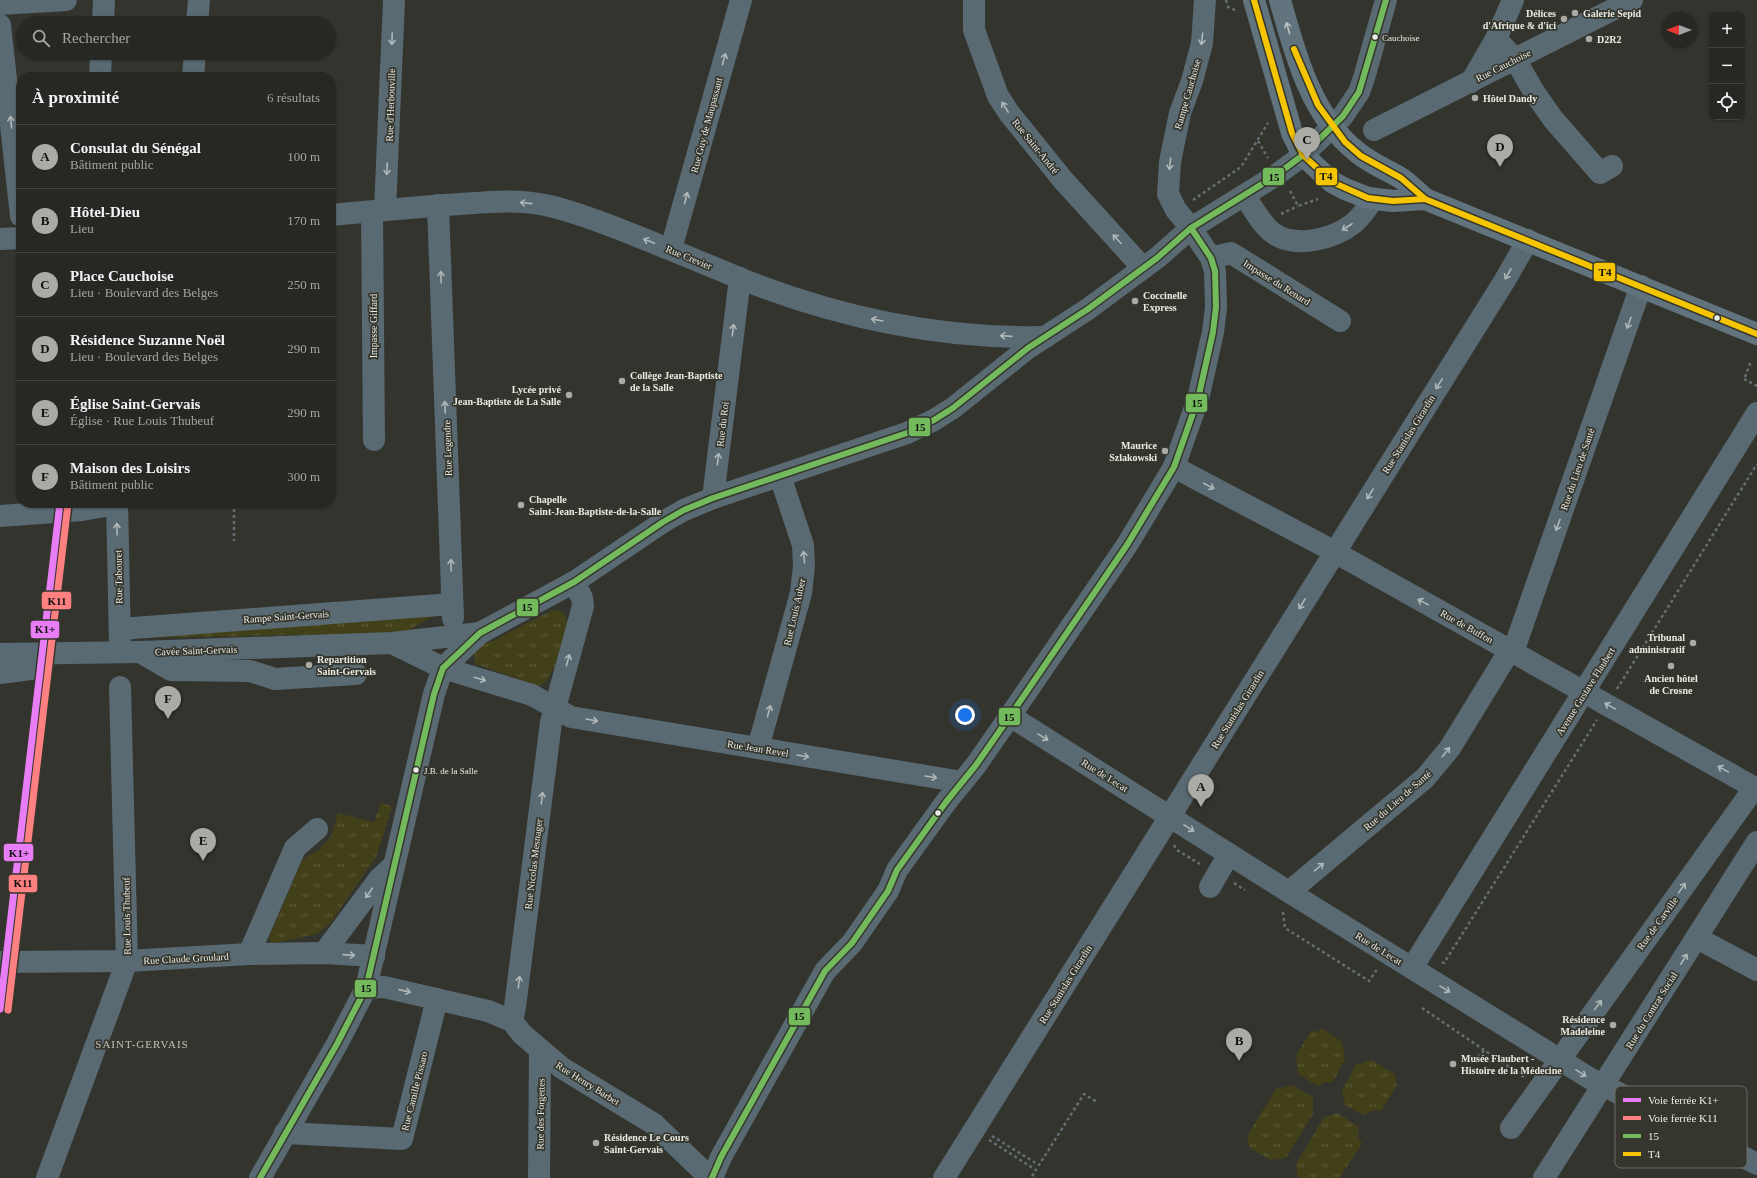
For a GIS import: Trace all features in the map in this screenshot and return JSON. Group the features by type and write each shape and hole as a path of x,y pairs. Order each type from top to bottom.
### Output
{"main road":[{"path":"1280,0 1303,75 1333,126 1356,152 1400,178 1425,199 1757,334"},
{"path":"1246,6 1292,133 1310,148 1332,182 1345,189 1373,199 1393,201 1425,199"}],"street":[{"path":"0,4 66,0"},
{"path":"103,16 104,0"},
{"path":"198,16 199,0"},
{"name":"Rue d'Herbouville","path":"379,211 394,0"},
{"name":"Rue Guy de Maupassant","path":"671,249 741,0"},
{"name":"Rue Saint-André","path":"974,0 974,30 998,96 1009,113 1064,180 1143,268"},
{"name":"Rampe Cauchoise","path":"1205,0 1202,43 1192,81 1180,113 1170,162 1168,194 1176,210 1191,228 1211,258"},
{"path":"260,1178 366,988 434,694 443,668 480,633 574,582 684,510 713,498 907,433 934,420 1028,348 1088,309 1143,268 1191,228 1276,176 1310,148 1343,116 1359,92 1386,0"},
{"path":"1470,82 1496,39 1513,0"},
{"name":"Rue Cauchoise","path":"1374,130 1632,0"},
{"path":"0,24 16,170"},
{"path":"1496,39 1515,59 1534,92 1553,118 1600,173 1612,166"},
{"path":"100,72 101,60"},
{"path":"193,72 194,60"},
{"path":"1245,196 1272,232 1281,237 1300,241 1332,236 1354,223 1373,199"},
{"name":"Rue Crevier","path":"336,215 438,205 508,202 544,205 574,213 671,249 740,278 816,306 853,316 942,332 1016,337 1045,337"},
{"name":"Rue Legendre","path":"438,205 452,611"},
{"name":"Impasse Giffard","path":"374,440 379,211"},
{"path":"0,239 16,238"},
{"name":"Rue Stanislas Girardin","path":"944,1178 1505,280 1528,240"},
{"name":"Impasse du Renard","path":"1211,258 1231,254 1340,321"},
{"path":"712,1178 721,1157 825,971 852,943 888,891 897,870 1010,716 1127,544 1174,467 1198,399 1213,332 1216,288 1215,271 1211,258"},
{"name":"Rue du Roi","path":"713,498 740,278"},
{"name":"Rue du Lieu de Santé","path":"1286,901 1425,778 1450,748 1505,658 1511,651 1641,286"},
{"name":"Avenue Gustave Flaubert","path":"1417,960 1757,413"},
{"name":"Rue de Buffon","path":"1174,467 1334,552 1756,788"},
{"name":"Rue Louis Auber","path":"758,748 801,593 804,566 803,545 780,476"},
{"path":"0,516 94,508"},
{"name":"Rue Tabouret","path":"117,508 120,629 130,652"},
{"name":"Rue Nicolas Mesnager","path":"512,1021 516,1007 551,722 583,606 582,598 574,582"},
{"path":"401,642 452,611"},
{"name":"Rampe Saint-Gervais","path":"120,629 452,611"},
{"name":"Cavée Saint-Gervais","path":"0,654 130,652 401,642 480,633"},
{"name":"Cavée Saint-Gervais","path":"401,642 443,668"},
{"path":"130,652 171,670 250,672 275,679 356,674"},
{"path":"0,673 31,669 44,654"},
{"name":"Rue Jean Revel","path":"443,668 532,695 571,717 962,782"},
{"name":"Rue Louis Thubeuf","path":"47,1178 127,961 120,687"},
{"name":"Rue de Lecat","path":"1010,716 1229,854 1286,901 1388,954 1417,960 1559,1059 1615,1092"},
{"name":"Rue de Carville","path":"1511,1128 1559,1059 1756,788"},
{"path":"249,954 296,848 317,829"},
{"name":"Rue du Contrat Social","path":"1544,1178 1757,842"},
{"path":"1210,886 1229,854"},
{"path":"324,953 379,879 394,864"},
{"path":"1697,938 1757,970"},
{"name":"Rue Claude Groulard","path":"0,962 127,961 249,954 324,953 374,956"},
{"name":"Rue Henry Barbet","path":"366,988 384,987 488,1011 512,1021 522,1034 562,1068 654,1124 705,1173 706,1178"},
{"name":"Rue Camille Pissaro","path":"285,1133 402,1140 437,999"},
{"name":"Rue des Forgettes","path":"539,1178 540,1050"},
{"name":"Rue de Lecat","path":"1747,1159 1757,1164"}],"path":[{"path":"1226,0 1228,7 1246,6"},
{"path":"1176,210 1191,202 1241,167 1269,124"},
{"path":"1258,142 1272,164"},
{"path":"1290,191 1298,206 1318,198"},
{"path":"1751,361 1744,378 1757,386"},
{"path":"1417,960 1444,963 1757,464"},
{"path":"234,508 234,541"},
{"path":"1286,901 1285,928 1369,981 1388,954"},
{"path":"1422,1008 1539,1087"},
{"path":"1472,1058 1481,1055 1484,1050"},
{"path":"975,1128 1039,1165 1084,1094 1097,1102"},
{"path":"975,1128 1036,1170 1031,1178"}],"green space":[{"path":"552,610 564,613 567,625 554,668 545,683 539,686 475,664 474,654 479,642 491,642"},
{"path":"437,614 403,633 140,637"},
{"path":"381,802 392,807 377,855 330,924 316,934 272,944 269,937 303,859 317,851 331,837 338,813 374,822"},
{"path":"1322,1028 1342,1042 1345,1059 1333,1082 1325,1082 1318,1086 1298,1074 1296,1056 1311,1031 1317,1032"},
{"path":"1371,1060 1395,1074 1397,1085 1381,1111 1374,1110 1364,1115 1345,1105 1342,1090 1356,1065"},
{"path":"1292,1085 1313,1097 1313,1114 1286,1158 1270,1160 1249,1147 1247,1136 1276,1089"},
{"path":"1337,1113 1359,1127 1358,1137 1362,1144 1339,1178 1298,1178 1296,1164 1324,1117"}],"rail line":[{"name":"K1+","path":"0,1009 59,508"},
{"name":"K11","path":"8,1010 68,508"}],"transit line":[{"name":"T4","path":"1254,0 1292,133 1303,155 1332,182 1368,198 1393,201 1425,199 1757,334"},
{"name":"15","path":"260,1178 337,1044 366,988 434,694 443,668 480,633 574,582 663,522 684,510 713,498 907,433 934,420 953,408 1028,348 1088,309 1157,258 1191,228 1275,176 1303,155 1343,116 1359,92 1386,0"},
{"name":"T4","path":"1294,49 1318,105 1345,142 1361,156 1401,178 1424,198"},
{"name":"15","path":"712,1178 721,1157 825,971 852,943 888,891 897,870 946,802 976,765 1010,716 1127,545 1174,467 1198,399 1213,332 1216,307 1215,271 1211,258 1191,228"}],"place":[{"name":"Galerie Sepid","path":"1575,13"},
{"name":"Délices d'Afrique & d'ici","path":"1564,19"},
{"name":"Cauchoise","path":"1375,37"},
{"name":"D2R2","path":"1589,39"},
{"name":"Hôtel Dandy","path":"1475,98"},
{"name":"Place Cauchoise","path":"1307,160"},
{"name":"Résidence Suzanne Noël","path":"1500,167"},
{"name":"Coccinelle Express","path":"1135,301"},
{"name":"Collège Jean-Baptiste de la Salle","path":"622,381"},
{"name":"Lycée privé Jean-Baptiste de La Salle","path":"569,395"},
{"name":"Maurice Szlakowski","path":"1165,451"},
{"name":"Chapelle Saint-Jean-Baptiste-de-la-Salle","path":"521,505"},
{"name":"Tribunal administratif","path":"1693,643"},
{"name":"Repartition Saint-Gervais","path":"309,665"},
{"name":"Ancien hôtel de Crosne","path":"1671,666"},
{"name":"Maison des Loisirs","path":"168,719"},
{"name":"J.B. de la Salle","path":"416,770"},
{"name":"Consulat du Sénégal","path":"1201,807"},
{"name":"Église Saint-Gervais","path":"203,861"},
{"name":"Résidence Madeleine","path":"1613,1025"},
{"name":"Hôtel-Dieu","path":"1239,1061"},
{"name":"Musée Flaubert - Histoire de la Médecine","path":"1453,1064"},
{"name":"Résidence Le Cours Saint-Gervais","path":"596,1143"}],"district":[{"name":"SAINT-GERVAIS","path":"142,1044"}]}
